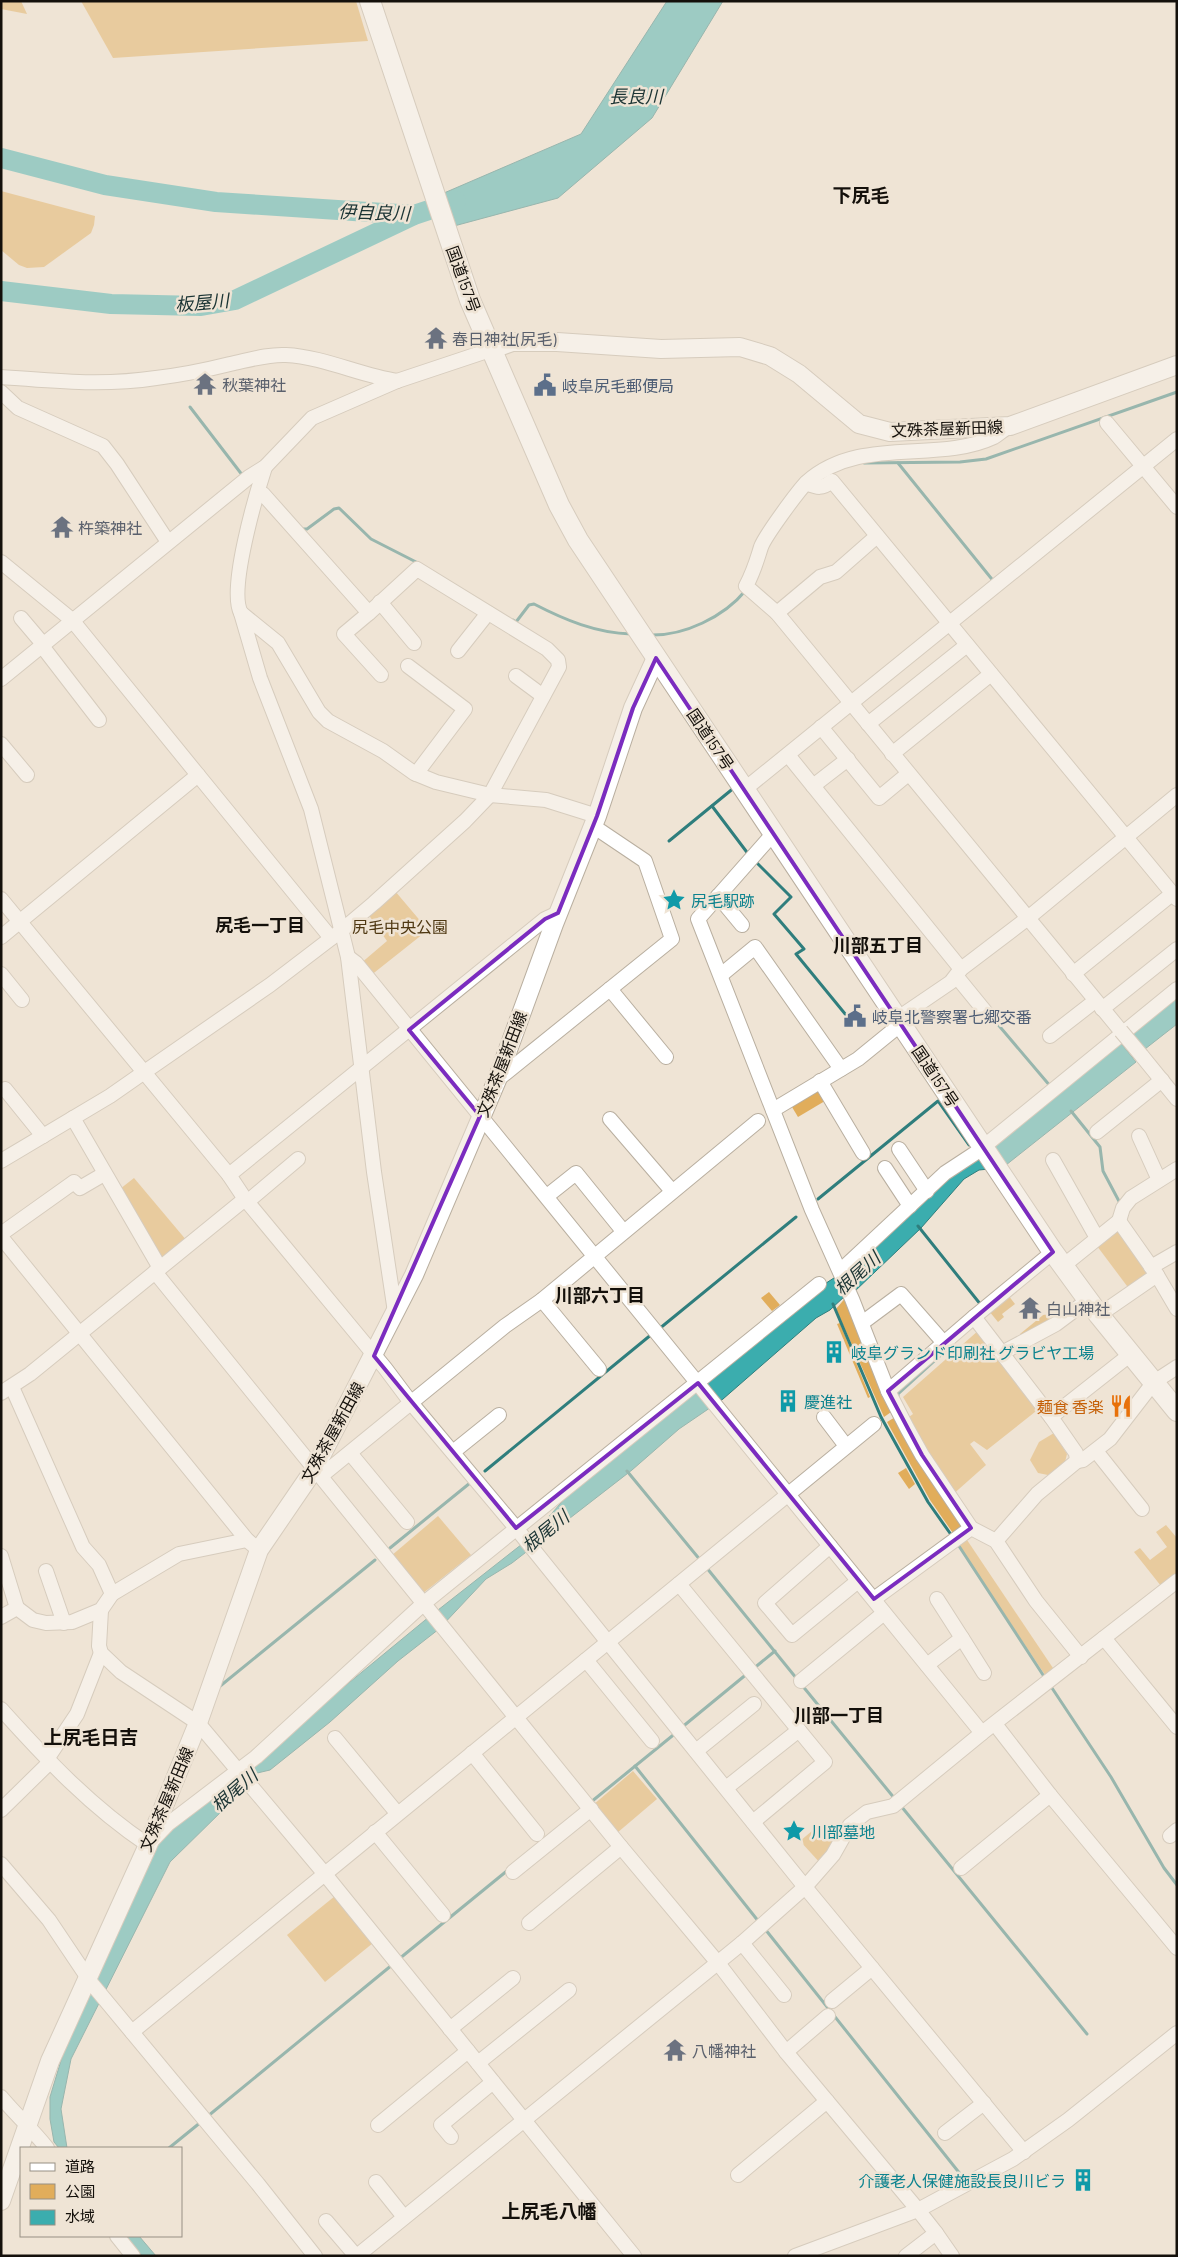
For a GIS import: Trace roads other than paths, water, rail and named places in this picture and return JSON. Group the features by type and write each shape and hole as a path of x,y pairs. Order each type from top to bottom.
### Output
{"highway":[{"name":"国道157号","path":"370,1 470,300 491,344 559,505 578,540 1058,1259 1093,1307 1177,1411"}],"main road":[{"name":"文殊茶屋新田線","path":"491,344 548,342 661,349 740,347 770,356 799,374 859,424 878,430 923,431 1010,426 1177,365"},
{"name":"文殊茶屋新田線","path":"1,2201 7,2177 29,2125 50,2061 89,1981 198,1723 253,1545 318,1472 414,1275 480,1116 497,1080 558,913 595,821 633,708 656,658"}],"street":[{"path":"1,679 250,476 265,467 312,418 397,381 491,344"},
{"path":"1,377 66,383 136,381 198,372 266,356 284,355 324,361 373,377 397,381"},
{"path":"1,392 18,408 103,446 117,464 168,542"},
{"path":"1107,423 1177,507"},
{"path":"1010,426 993,437 959,447 884,452 845,461 830,467 806,483 771,529 761,546 756,568 746,586 777,613 1177,1099"},
{"path":"743,786 788,755 1177,439"},
{"path":"265,467 242,555 236,605 241,613 260,678 311,809 337,934 348,957 374,1172 396,1312"},
{"path":"806,483 818,488 825,487 832,481 1175,897 1073,974"},
{"path":"258,492 263,494 369,613"},
{"path":"777,613 820,577 836,572 877,536"},
{"path":"1,562 72,620 198,775 337,934"},
{"path":"1,1161 143,1073 270,984 337,934 466,820 490,795 559,667 558,660 547,648 417,569 344,634 381,675"},
{"path":"380,602 414,643"},
{"path":"458,651 488,612"},
{"path":"241,613 278,643 319,712 328,721 383,751 416,774 436,782 490,795 546,800 595,821 645,861 672,939 497,1080"},
{"path":"21,618 99,720"},
{"path":"868,724 967,645"},
{"path":"408,666 465,709 416,774"},
{"path":"892,754 991,674"},
{"path":"516,676 544,696"},
{"path":"821,727 879,798 908,774"},
{"path":"1,744 27,775"},
{"path":"788,755 959,973 988,1015"},
{"path":"813,786 848,759"},
{"path":"1,937 198,775"},
{"path":"773,1110 858,1059 899,1021 1177,795"},
{"path":"773,834 698,919 812,1210 862,1323 888,1391 922,1455 971,1528 996,1541 1036,1601 1080,1657"},
{"path":"718,896 742,925"},
{"path":"1,899 229,1175 246,1201 520,1533 805,1887 1024,2152"},
{"path":"229,1175 545,919 558,913"},
{"path":"721,975 755,947 841,1069"},
{"path":"1050,1036 1099,1005 1177,949"},
{"path":"348,957 356,963 547,1196 982,1733"},
{"path":"1,974 22,1000"},
{"path":"610,989 666,1057"},
{"path":"840,1271 954,1165 988,1155 1053,1090 1177,989"},
{"path":"1097,1132 1162,1080"},
{"path":"820,1081 864,1153"},
{"path":"5,1089 43,1136"},
{"path":"73,1118 158,1270 427,1608 718,1964 786,2052 918,2210 952,2256"},
{"path":"610,1119 672,1191"},
{"path":"318,1472 350,1453 412,1404 506,1326 542,1300 758,1121"},
{"path":"1139,1136 1159,1180"},
{"path":"899,1149 927,1190"},
{"path":"112,1594 99,1565 83,1547 6,1390 298,1159"},
{"path":"1053,1160 1097,1238"},
{"path":"885,1168 910,1206"},
{"path":"888,1391 974,1317 1058,1259 1097,1238 1119,1221 1123,1208 1131,1198 1177,1169"},
{"path":"547,1196 576,1173 623,1231"},
{"path":"104,1174 80,1188 74,1182 1,1236 253,1545"},
{"path":"1119,1221 1154,1271 1177,1309"},
{"path":"1002,1353 1056,1324 1093,1307 1154,1271 1177,1252"},
{"path":"1,1709 88,1799 148,1844 168,1824 238,1772 427,1608 819,1284"},
{"path":"862,1323 901,1294 944,1344"},
{"path":"542,1300 599,1369"},
{"path":"974,1317 1051,1417 1076,1453 1077,1461"},
{"path":"1051,1417 1131,1354"},
{"path":"996,1541 1037,1494 1077,1461 1096,1451 1120,1428 1154,1382 1177,1367"},
{"path":"453,1452 499,1415"},
{"path":"824,1417 846,1446"},
{"path":"132,2032 874,1424"},
{"path":"1096,1451 1142,1509"},
{"path":"350,1453 407,1522"},
{"path":"874,1600 971,1528"},
{"path":"1,1556 16,1608 34,1620 46,1623 86,1618 101,1610 112,1594 179,1554 253,1545"},
{"path":"830,1546 765,1603 792,1635 858,1581"},
{"path":"46,1571 64,1622"},
{"path":"326,2221 357,2256 718,1964 805,1887 833,1855 850,1825 867,1812 892,1806 982,1733 1177,1581"},
{"path":"679,1584 825,1762 753,1822"},
{"path":"937,1599 984,1673"},
{"path":"1,1617 16,1608"},
{"path":"101,1610 99,1646 101,1653 121,1672 198,1723 248,1785 324,1873 634,2256"},
{"path":"801,1681 884,1613"},
{"path":"927,1665 962,1638"},
{"path":"1104,1638 1177,1727"},
{"path":"1,1810 49,1760 77,1714 101,1653"},
{"path":"586,1660 652,1741"},
{"path":"696,1751 754,1704"},
{"path":"994,1724 1050,1795 1177,1948"},
{"path":"726,1788 799,1730"},
{"path":"335,1738 397,1813"},
{"path":"472,1753 537,1834"},
{"path":"962,1868 1050,1795"},
{"path":"514,1872 591,1809"},
{"path":"374,1832 443,1915"},
{"path":"529,1923 621,1847"},
{"path":"1,1864 49,1920 89,1981 315,2256"},
{"path":"742,1943 784,1995"},
{"path":"832,2001 872,1968"},
{"path":"450,2029 513,1978"},
{"path":"478,2063 569,1990"},
{"path":"786,2052 828,2016"},
{"path":"795,2256 918,2210 1024,2152 1091,2102 1177,2033"},
{"path":"378,2125 468,2051"},
{"path":"451,2136 441,2125 493,2082"},
{"path":"1,2097 21,2120 29,2125 46,2147"},
{"path":"738,2175 827,2101"},
{"path":"945,2133 984,2103"},
{"path":"376,2182 404,2217"},
{"path":"906,2256 936,2233"},
{"path":"118,2237 133,2256"}],"water":[{"name":"長良川","path":"667,1 723,1 652,118 558,198 454,226 444,193 581,134"},
{"path":"1177,998 1177,1024 1145,1049 1133,1034"},
{"path":"1120,1042 1136,1062 1006,1165 990,1145"},
{"name":"根尾川","path":"978,1154 989,1169 979,1170 964,1179 921,1228 854,1292 844,1272 929,1193"},
{"name":"根尾川","path":"837,1276 846,1295 830,1310 816,1318 723,1399 679,1429 632,1470 512,1563 486,1579 439,1629 398,1661 330,1722 270,1770 253,1774 234,1792 226,1807 170,1862 71,2059 61,2109 67,2147 58,2147 54,2142 50,2119 50,2097 63,2054 156,1846 164,1835 424,1621 531,1537 574,1488 820,1287"},
{"path":"127,2237 140,2237 156,2256 142,2256"}],"waterway":[{"name":"伊自良川","path":"1,158 105,185 216,202 414,215 456,201"},
{"name":"板屋川","path":"1,291 111,304 201,306 235,300 412,216"},
{"path":"864,463 960,462 986,459 1177,392"},
{"path":"190,407 243,476"},
{"path":"898,463 995,583"},
{"path":"301,529 307,529 334,509 339,508 371,539 420,564"},
{"path":"650,635 676,632 703,623 726,609 746,590"},
{"path":"513,620 516,622 529,605 534,604 581,625 605,631 631,634"},
{"path":"669,841 735,787"},
{"path":"712,806 749,855"},
{"path":"755,861 791,897 774,914 804,949 796,954 846,1015"},
{"path":"995,1021 1051,1087"},
{"path":"818,1199 938,1101 969,1145"},
{"path":"1071,1111 1100,1147 1103,1171 1121,1205"},
{"path":"659,1329 796,1217"},
{"path":"918,1226 981,1305"},
{"path":"833,1304 881,1417 928,1502 952,1536"},
{"path":"485,1471 652,1334"},
{"path":"898,1398 898,1394 953,1344"},
{"path":"627,1471 701,1561"},
{"path":"390,1548 470,1483"},
{"path":"957,1543 1045,1678"},
{"path":"219,1687 375,1560"},
{"path":"706,1567 797,1679"},
{"path":"753,1669 775,1651"},
{"path":"681,1728 748,1673"},
{"path":"801,1684 895,1799"},
{"path":"1050,1685 1111,1777 1164,1868 1177,1885"},
{"path":"591,1802 677,1732"},
{"path":"635,1766 759,1922"},
{"path":"901,1806 1087,2034"},
{"path":"399,1959 508,1870"},
{"path":"765,1929 965,2180"},
{"path":"208,2116 392,1965"},
{"path":"170,2147 201,2122"}],"place":[{"name":"春日神社(尻毛)","path":"436,338"},
{"name":"秋葉神社","path":"205,384"},
{"name":"岐阜尻毛郵便局","path":"545,385"},
{"name":"杵築神社","path":"62,527"},
{"name":"尻毛駅跡","path":"674,900"},
{"name":"岐阜北警察署七郷交番","path":"855,1016"},
{"name":"白山神社","path":"1030,1308"},
{"name":"岐阜グランド印刷社 グラビヤ工場","path":"834,1352"},
{"name":"慶進社","path":"788,1401"},
{"name":"麺食 香楽","path":"1121,1406"},
{"name":"川部墓地","path":"794,1831"},
{"name":"八幡神社","path":"675,2050"},
{"name":"介護老人保健施設長良川ビラ","path":"1083,2180"}],"district":[{"name":"下尻毛","path":"861,194"},
{"name":"尻毛一丁目","path":"260,925"},
{"name":"川部五丁目","path":"878,945"},
{"name":"川部六丁目","path":"600,1295"},
{"name":"川部一丁目","path":"839,1715"},
{"name":"上尻毛日吉","path":"91,1736"},
{"name":"上尻毛八幡","path":"549,2210"}],"park label":[{"name":"尻毛中央公園","path":"400,926"}]}
